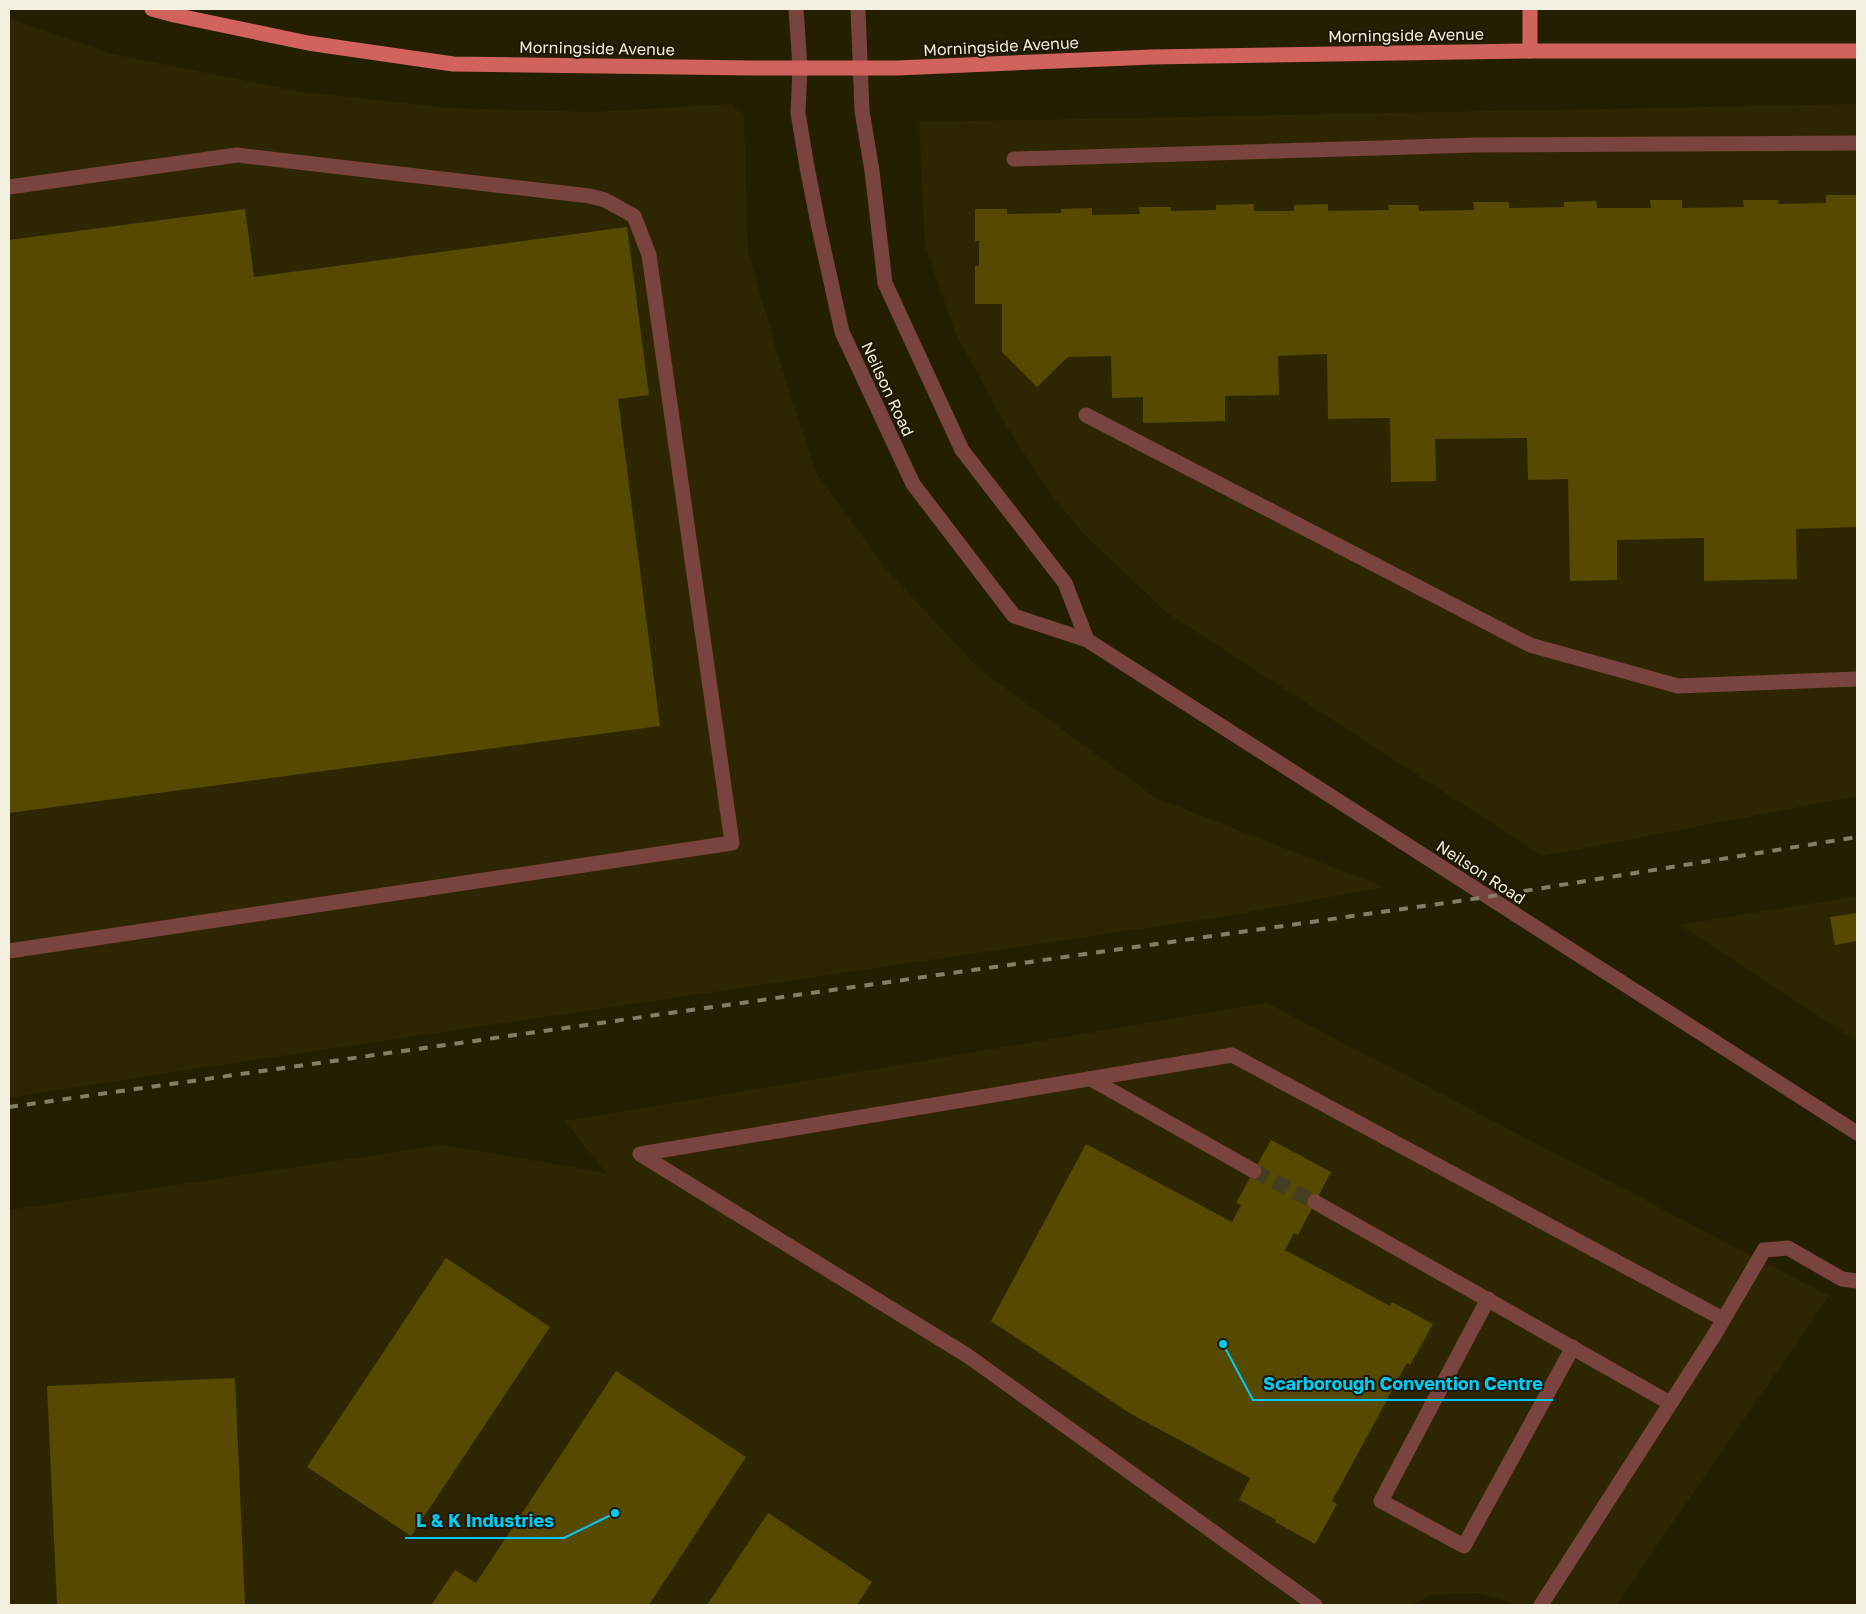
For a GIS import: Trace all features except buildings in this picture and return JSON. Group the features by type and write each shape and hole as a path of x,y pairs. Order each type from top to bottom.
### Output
{"main road":[{"name":"Morningside Avenue","path":"152,9 308,43 453,64 897,68 1151,56 1530,51 1857,51"},
{"path":"1530,9 1530,51"}],"street":[{"name":"Neilson Road","path":"796,9 800,67 798,113 806,167 842,332 913,484 1014,616 1087,640 1857,1133"},
{"path":"858,9 862,111 872,172 885,283 962,450 1065,583 1087,640"},
{"path":"1014,159 1475,145 1857,143"},
{"path":"9,187 237,155 590,196 604,200 634,216 649,255 732,843 9,950"},
{"path":"1086,416 1530,645 1678,686 1857,678"},
{"path":"1315,1605 968,1356 640,1154 1232,1055 1723,1319"},
{"path":"1091,1079 1254,1171"},
{"path":"1315,1202 1670,1402"},
{"path":"1540,1605 1723,1319 1764,1250 1788,1248 1842,1279 1857,1281"},
{"path":"1488,1299 1381,1501 1464,1546 1573,1347"}],"shaded area":[{"path":"9,19 112,54 302,92 449,108 592,112 731,104 744,117 748,252 779,359 816,473 887,570 978,668 1156,798 1384,887 1227,916 166,1073 9,1098"},
{"path":"1857,104 1857,796 1543,856 1167,613 1084,534 1050,493 1005,424 955,332 925,245 919,122"},
{"path":"1857,896 1857,1041 1680,925"},
{"path":"1267,1003 1829,1296 1616,1605 1518,1605 1478,1593 1432,1595 1410,1605 9,1605 9,1210 442,1145 606,1173 565,1121"}],"tunnel":[{"path":"1254,1171 1315,1202"}],"railway":[{"path":"9,1107 1487,897 1857,837"}],"place":[{"name":"Scarborough Convention Centre","path":"1223,1344"},
{"name":"L & K Industries","path":"615,1513"}]}
